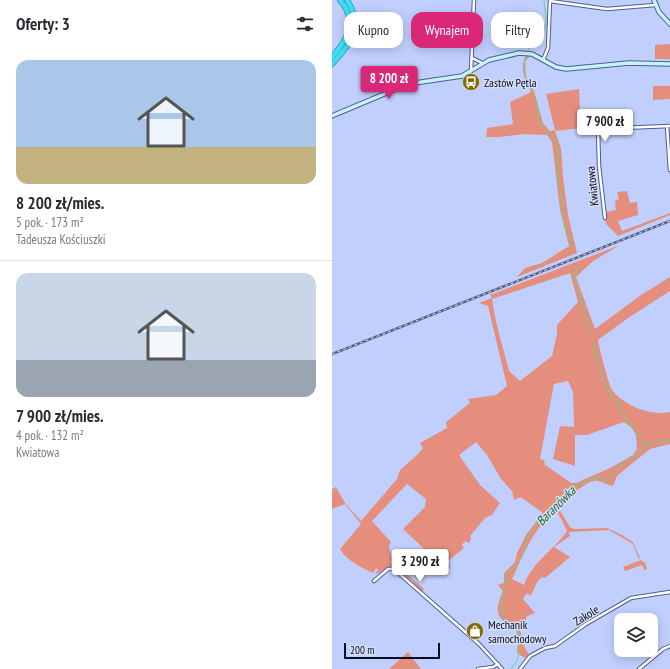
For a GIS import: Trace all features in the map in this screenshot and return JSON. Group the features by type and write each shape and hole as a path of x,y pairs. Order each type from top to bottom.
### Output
{"highway":[{"path":"332,57 346,40 350,25 346,10 340,0"},
{"path":"332,64 347,47 354,33 353,14 346,0"}],"street":[{"path":"470,72 472,58 474,0"},
{"path":"654,0 659,12 670,24"},
{"path":"543,60 548,48 550,1 607,9 655,5"},
{"path":"333,114 408,84 465,75 489,60 522,53 532,54 556,67 566,69 630,63 670,64"},
{"path":"472,58 482,63"},
{"path":"668,126 670,170"},
{"name":"Kwiatowa","path":"605,218 598,166 598,129 668,126"},
{"path":"374,581 388,569 394,569 464,630 502,669"},
{"name":"Zakole","path":"520,669 533,654 555,646 586,624 631,598 670,592"},
{"path":"639,669 663,649 670,646"},
{"path":"478,669 493,667 498,664"}],"shaded area":[{"path":"670,44 670,59 655,59 655,45"},
{"path":"526,55 530,56 525,61 526,76 534,91 543,123 550,131 555,130 546,94 579,89 581,128 555,131 561,148 568,215 577,253 517,277 525,268 542,263 569,246 560,210 552,142 547,135 525,134 486,137 487,128 513,124 510,102 531,92 523,69"},
{"path":"653,86 670,86 670,99 653,100"},
{"path":"627,191 630,203 637,202 638,215 618,221 622,231 670,213 670,215 618,236 606,224 604,218 607,218 606,212 616,210 615,201 619,199 617,192"},
{"path":"620,245 593,261 576,277 595,329 641,295 670,277 670,291 628,318 598,340 609,382 612,390 617,396 631,405 646,411 662,413 670,412 670,444 650,449 617,476 613,486 600,481 589,483 560,505 559,509 570,527 574,529 607,528 622,535 633,542 641,560 638,557 633,544 609,530 569,532 570,536 554,547 570,557 545,578 542,577 539,579 530,596 527,593 523,599 535,613 527,616 523,626 520,628 522,642 529,655 525,658 517,653 518,639 516,629 500,618 498,614 498,605 503,591 498,585 504,583 504,573 515,562 517,553 526,535 543,513 521,497 514,500 512,491 501,479 487,455 476,442 459,455 480,485 500,503 492,515 485,518 470,536 471,539 469,543 465,541 462,545 464,548 448,561 450,568 446,571 437,566 439,563 403,529 425,507 426,499 407,484 372,521 391,542 389,546 392,560 391,562 404,568 409,576 424,589 422,592 407,576 398,570 388,567 375,574 378,570 376,568 373,573 346,557 340,549 361,524 345,504 332,509 332,489 336,487 345,503 361,521 397,479 400,470 423,448 420,443 447,428 446,422 470,403 468,399 496,395 507,386 488,306 479,303 492,298 490,295","holes":["570,273 578,302 557,325 557,334 552,356 520,381 509,371 496,322 492,299","568,381 573,392 574,427 560,426 553,459 575,466 575,435 587,435 624,422 631,427 636,435 637,449 633,455 610,468 576,483 571,483 545,465 544,460 540,459 554,384","558,513 567,531 532,570 524,585 512,579 530,541 543,523"]},
{"path":"641,560 645,563 647,569 644,570 642,565 625,571 623,567"},
{"path":"408,652 421,669 389,669"}],"waterway":[{"path":"529,50 531,41 541,33 546,24 544,0"},
{"path":"528,56 524,67 526,79 537,103 540,122 556,143 558,180 561,192 563,218 571,243 569,250 571,252"},
{"path":"576,266 577,270 574,275 590,333"},
{"path":"592,341 602,379 612,396 611,397 614,400 618,400 620,403 619,411 624,412 626,422 633,425 639,436"},
{"path":"640,437 645,445"},
{"name":"Baranówka","path":"511,669 519,654 520,644 517,627 502,617 502,602 507,585 506,574 519,562 532,529 548,515 562,499 572,493 574,486 601,476 604,481 608,482 610,475 616,471 617,468 623,465 623,462 637,455 645,445 670,440"}],"railway":[{"path":"332,354 670,221"}],"place":[{"name":"Zastów Pętla","path":"471,82"},
{"name":"Mechanik samochodowy","path":"475,631"}]}
